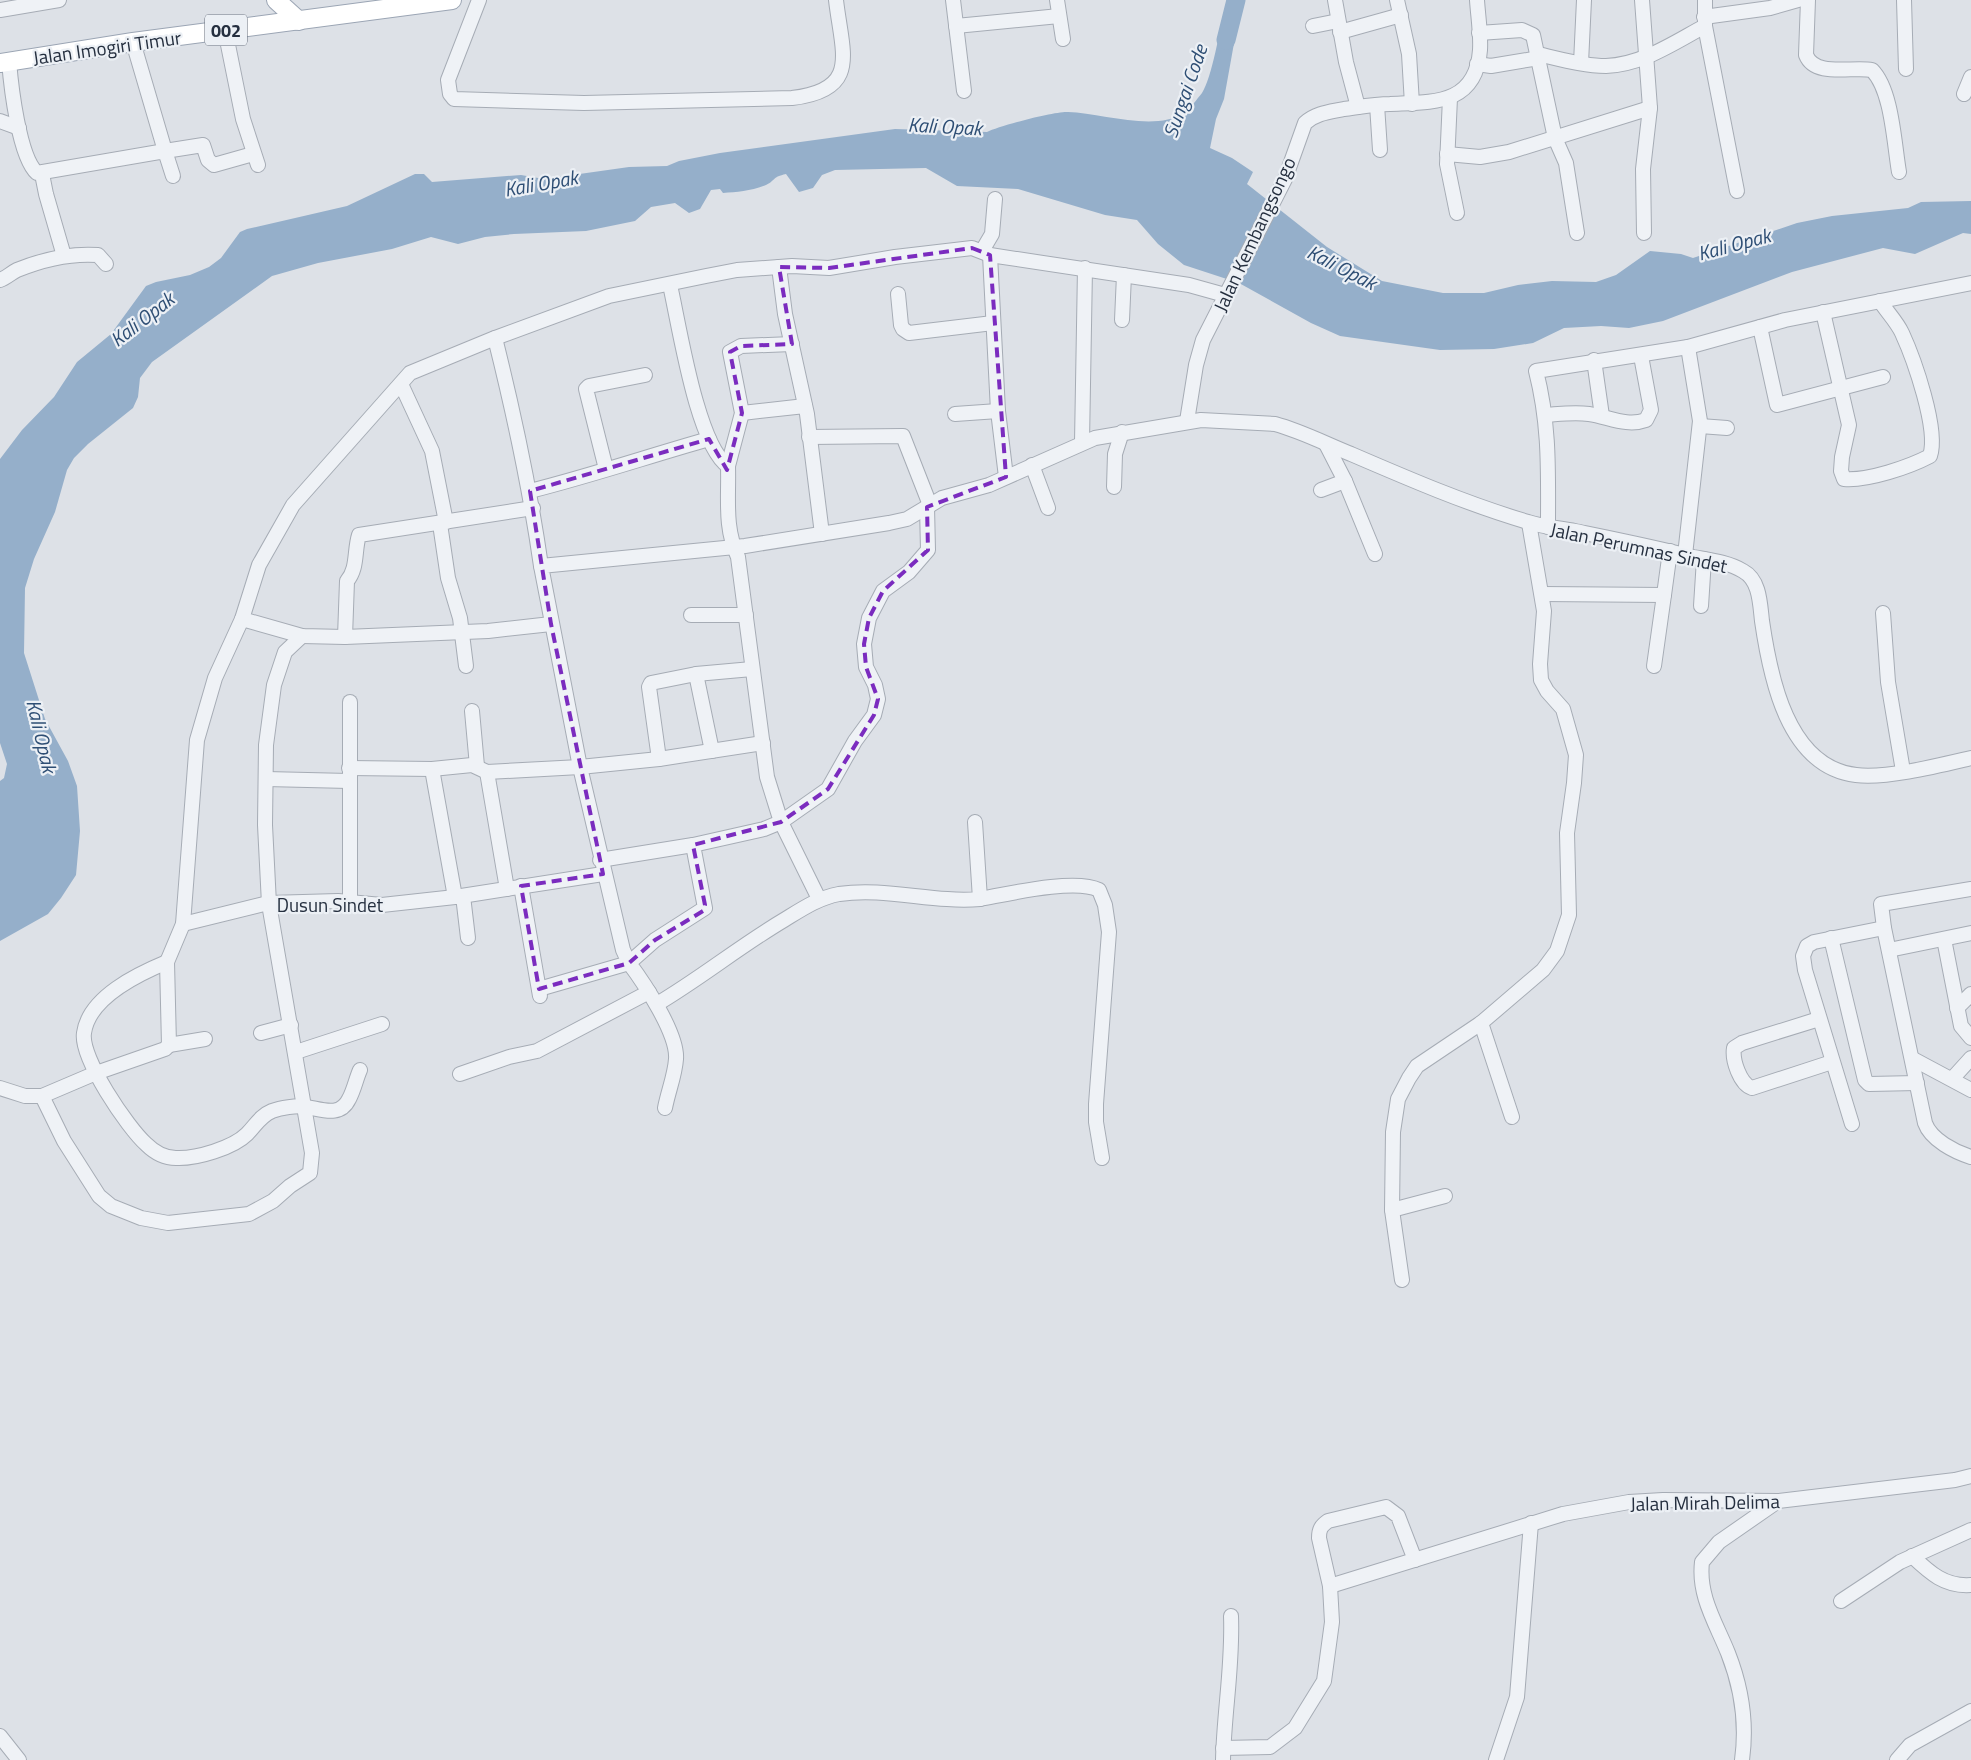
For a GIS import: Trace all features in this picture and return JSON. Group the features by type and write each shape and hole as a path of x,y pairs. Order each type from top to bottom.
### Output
{"main road":[{"path":"260,26 275,0 299,21"},
{"name":"Jalan Imogiri Timur","path":"4,62 133,42 452,0"}],"street":[{"path":"0,10 59,0"},
{"path":"479,0 448,80 448,87 454,99 584,103 792,98 820,93 836,83 843,66 836,0"},
{"path":"953,0 964,90"},
{"path":"1057,0 1063,40"},
{"path":"1335,0 1339,26 1358,107"},
{"path":"1397,0 1409,54 1412,104"},
{"name":"Jalan Kembangsongo","path":"1187,421 1199,352 1225,294 1284,179 1305,123 1323,113 1377,105 1426,104 1450,98 1465,87 1477,64 1480,33 1477,0"},
{"path":"1581,63 1584,0"},
{"path":"1642,0 1650,108 1643,169 1644,233"},
{"path":"1705,0 1705,22 1737,191"},
{"path":"1477,64 1491,66 1538,56 1612,66 1647,56 1705,22 1798,0"},
{"path":"1808,0 1806,55 1808,60 1814,65 1829,69 1872,70 1878,76 1887,103 1898,172"},
{"path":"1904,0 1906,68"},
{"path":"1313,26 1339,26 1401,15"},
{"path":"956,26 1059,16"},
{"path":"4,62 19,128 34,171 42,174 165,150 203,145 208,160 214,164 255,159 243,119 225,30"},
{"path":"1480,33 1527,30 1533,35 1555,138 1566,163 1578,233"},
{"path":"133,42 173,176"},
{"path":"1964,94 1971,77"},
{"path":"1450,98 1448,172 1458,213"},
{"path":"1377,105 1380,150"},
{"path":"1447,154 1465,157 1487,156 1555,138 1650,108"},
{"path":"0,121 19,128"},
{"path":"42,174 64,256"},
{"path":"995,199 992,234 986,253 993,323 998,411 1006,477"},
{"path":"170,1045 167,962 183,924 197,740 215,678 242,619 260,565 293,505 410,373 420,367 609,296 737,270 778,267 829,268 972,248 986,253 1189,285 1225,294"},
{"path":"0,278 64,256 77,254 98,255 106,264"},
{"path":"778,267 805,406 822,534"},
{"path":"1082,442 1085,268"},
{"path":"1122,320 1121,289 1124,275"},
{"path":"1548,528 1546,415 1536,371 1594,360 1641,356 1688,347 1823,312 1971,282"},
{"path":"670,285 698,408 720,461 728,466"},
{"path":"898,294 901,325 909,333 993,323"},
{"path":"1823,312 1849,425 1841,471 1844,479 1856,480 1919,462 1930,456 1933,448 1918,370 1901,331 1880,301"},
{"path":"1760,327 1777,405 1883,377"},
{"path":"495,338 512,404 530,491 551,624 603,874 623,950 629,963 653,998 674,1048 676,1058 665,1108"},
{"path":"792,344 741,346 730,352 742,413 728,466 726,517 733,547 738,557 767,777 781,822 819,899"},
{"path":"1685,555 1700,426 1688,347"},
{"path":"1546,415 1571,413 1602,416 1624,422 1638,423 1646,420 1650,416 1651,410 1641,356"},
{"path":"1594,360 1602,416"},
{"path":"606,469 586,389 589,386 645,375"},
{"path":"401,384 432,451 443,523 448,578 457,604 466,666"},
{"path":"742,413 805,406"},
{"path":"954,414 998,411"},
{"name":"Jalan Perumnas Sindet","path":"541,566 733,547 907,519 942,498 989,485 1082,442 1122,432 1187,421 1269,423 1286,427 1449,496 1529,523 1670,551 1743,571 1754,583 1759,597 1768,659 1783,711 1798,736 1814,756 1832,768 1854,775 1934,767 1971,758"},
{"path":"1700,426 1727,428"},
{"path":"1114,487 1114,454 1122,432"},
{"path":"600,860 693,845 764,829 781,822 828,790 855,741 874,715 878,699 875,685 866,667 864,644 870,618 883,591 909,572 928,550 929,506 903,436 809,437"},
{"path":"530,491 586,477 606,469 710,440"},
{"path":"1326,444 1345,481 1375,554"},
{"path":"1032,465 1048,508"},
{"path":"1321,490 1345,481"},
{"path":"345,637 347,581 352,575 355,566 359,535 533,508"},
{"path":"1402,1280 1392,1210 1395,1114 1405,1085 1418,1066 1429,1056 1482,1023 1550,962 1557,951 1569,915 1567,833 1576,755 1563,709 1546,692 1541,680 1540,664 1544,618 1542,594 1529,523"},
{"path":"1654,666 1670,551"},
{"path":"1701,606 1704,559"},
{"path":"1542,594 1664,596"},
{"path":"1883,614 1888,682 1903,771"},
{"path":"691,615 746,615"},
{"path":"242,619 302,636 345,637 462,632 551,624"},
{"path":"42,1096 64,1141 99,1196 124,1213 154,1222 248,1214 273,1201 290,1186 310,1173 312,1152 269,904 265,825 268,722 274,686 285,652 302,636"},
{"path":"659,759 649,684 652,681 696,674 752,669"},
{"path":"696,674 712,751"},
{"path":"350,702 350,901"},
{"path":"472,711 482,769 540,993 629,963 654,940 705,908 693,845"},
{"path":"266,779 432,769 580,767 659,759 763,743"},
{"path":"432,769 468,938"},
{"path":"975,822 980,899"},
{"name":"Dusun Sindet","path":"183,924 269,904 350,901 382,905 459,896 603,874"},
{"path":"460,1074 509,1057 537,1051 653,998 691,983 747,942 819,899 840,894 900,893 960,901 1048,888 1090,886 1099,890 1105,905 1108,932 1096,1104 1096,1122 1102,1158"},
{"path":"1971,889 1881,904 1888,950 1913,1059 1925,1123 1937,1139 1971,1157"},
{"path":"1852,1124 1804,970 1803,956 1805,948 1810,943 1884,928"},
{"path":"1888,950 1971,933"},
{"path":"1830,938 1865,1080 1869,1084 1879,1086 1917,1083"},
{"path":"1944,939 1961,1026 1971,1038"},
{"path":"167,962 139,974 116,989 98,1006 84,1032 84,1042 96,1073 119,1111 145,1144 167,1158 202,1155 236,1142 247,1134 264,1115 273,1111 304,1106 328,1112 338,1109 349,1099 360,1070"},
{"path":"1957,1008 1971,994"},
{"path":"1819,1019 1742,1044 1734,1048 1734,1054 1743,1082 1752,1088 1832,1062"},
{"path":"1482,1023 1512,1117"},
{"path":"296,1052 382,1024"},
{"path":"261,1033 291,1025"},
{"path":"0,1088 25,1096 42,1096 96,1073 165,1050 170,1045 205,1039"},
{"path":"1952,1079 1971,1058"},
{"path":"1913,1059 1971,1090"},
{"path":"1392,1210 1445,1196"},
{"name":"Jalan Mirah Delima","path":"1330,1586 1531,1523 1563,1514 1628,1502 1663,1500 1778,1502 1955,1480 1971,1476"},
{"path":"1742,1760 1743,1717 1740,1696 1728,1654 1702,1590 1702,1562 1719,1542 1778,1502"},
{"path":"1232,1616 1231,1670 1225,1707 1223,1754 1270,1747 1295,1728 1324,1681 1332,1622 1330,1586 1318,1531 1328,1521 1386,1507 1398,1516 1415,1560"},
{"path":"1496,1760 1517,1697 1531,1523"},
{"path":"1841,1601 1912,1556 1971,1530"},
{"path":"1912,1556 1940,1580 1962,1586 1971,1585"},
{"path":"1897,1760 1910,1745 1971,1711"},
{"path":"0,1736 19,1760"}],"highlighted area":[{"path":"972,248 990,255 1006,477 927,507 928,550 883,591 869,618 864,644 866,667 878,699 874,715 844,765 828,789 781,822 693,845 705,905 703,911 655,940 629,963 539,989 521,886 603,874 551,624 530,491 709,439 727,470 742,413 730,352 741,346 792,344 779,267 829,268"}],"water":[{"name":"Kali Opak","path":"1225,8 1238,21 1224,99 1216,119 1210,148 1232,158 1253,172 1247,184 1327,247 1382,281 1443,293 1484,293 1518,285 1552,281 1596,282 1616,275 1650,251 1681,254 1693,258 1797,223 1832,216 1908,208 1921,202 1971,201 1971,234 1963,233 1915,254 1883,248 1792,272 1663,321 1629,328 1601,326 1564,328 1533,343 1494,349 1440,350 1340,336 1311,323 1239,283 1184,265 1158,244 1137,220 1105,215 1018,189 957,186 926,168 835,170 822,175 813,188 799,192 786,174 776,177 766,185 750,190 723,193 720,189 711,190 700,209 689,213 675,203 651,207 635,221 586,231 514,234 485,237 458,244 431,237 392,249 318,263 272,276 152,362 140,378 138,397 133,408 88,444 74,458 67,470 55,512 34,559 25,588 24,653 45,719 68,761 77,786 80,831 76,875 48,914 0,941 0,781 4,778 7,764 0,743 0,459 22,430 54,397 77,362 111,334 146,286 190,275 209,267 221,258 240,232 247,229 347,206 415,174 424,174 432,182 521,175 544,179 629,167 667,166 679,161 720,153 895,129 987,132 1027,119 1061,112 1143,121 1158,121 1172,118 1189,109 1206,86"}],"waterway":[{"name":"Sungai Code","path":"1226,40 1236,0"}]}
